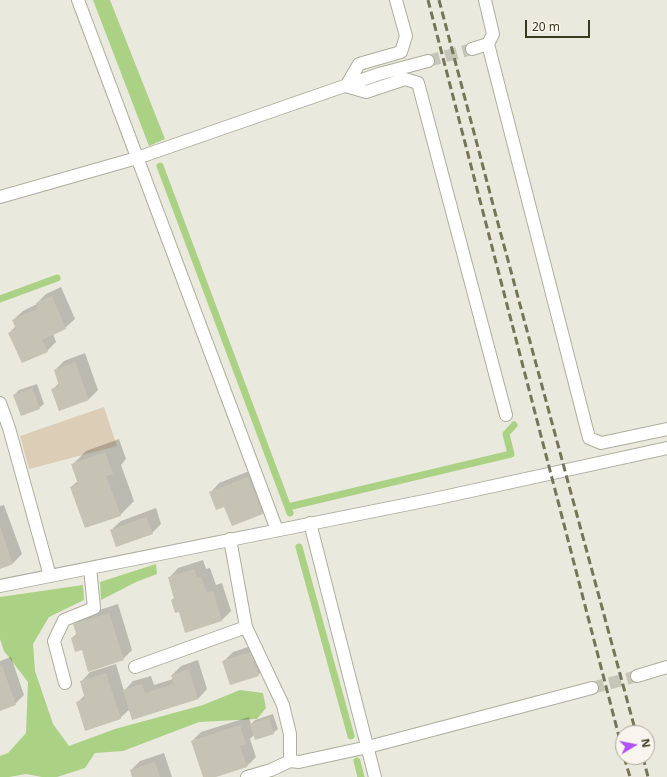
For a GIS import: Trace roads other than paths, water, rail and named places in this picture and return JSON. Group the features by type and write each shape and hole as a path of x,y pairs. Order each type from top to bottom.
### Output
{"street":[{"path":"78,0 277,530"},
{"path":"346,86 359,64 401,52 406,36 396,0"},
{"path":"485,0 493,34 488,44 589,438 601,443 667,429"},
{"path":"472,49 488,44"},
{"path":"0,197 137,158 379,74 428,61"},
{"path":"346,86 366,92 405,79 418,83 506,415"},
{"path":"0,403 9,428 50,576"},
{"path":"0,586 537,477 667,448"},
{"path":"310,523 375,777"},
{"path":"230,539 246,627 283,705 290,734 290,761"},
{"path":"65,683 54,641 64,620 94,608 90,568"},
{"path":"135,667 246,627"},
{"path":"637,676 667,667"},
{"path":"247,777 272,770 290,761 299,762 368,747 592,688"}],"waterway":[{"path":"160,166 290,513"},
{"path":"0,299 57,278"},
{"path":"288,507 511,454 506,434 514,425"},
{"path":"299,547 351,736"},
{"path":"357,761 361,777"}],"tunnel":[{"path":"428,61 472,49"},
{"path":"592,688 637,676"}],"railway":[{"path":"428,0 616,725"},
{"path":"439,0 634,725"},
{"path":"626,765 630,777"},
{"path":"645,765 648,777"}]}
